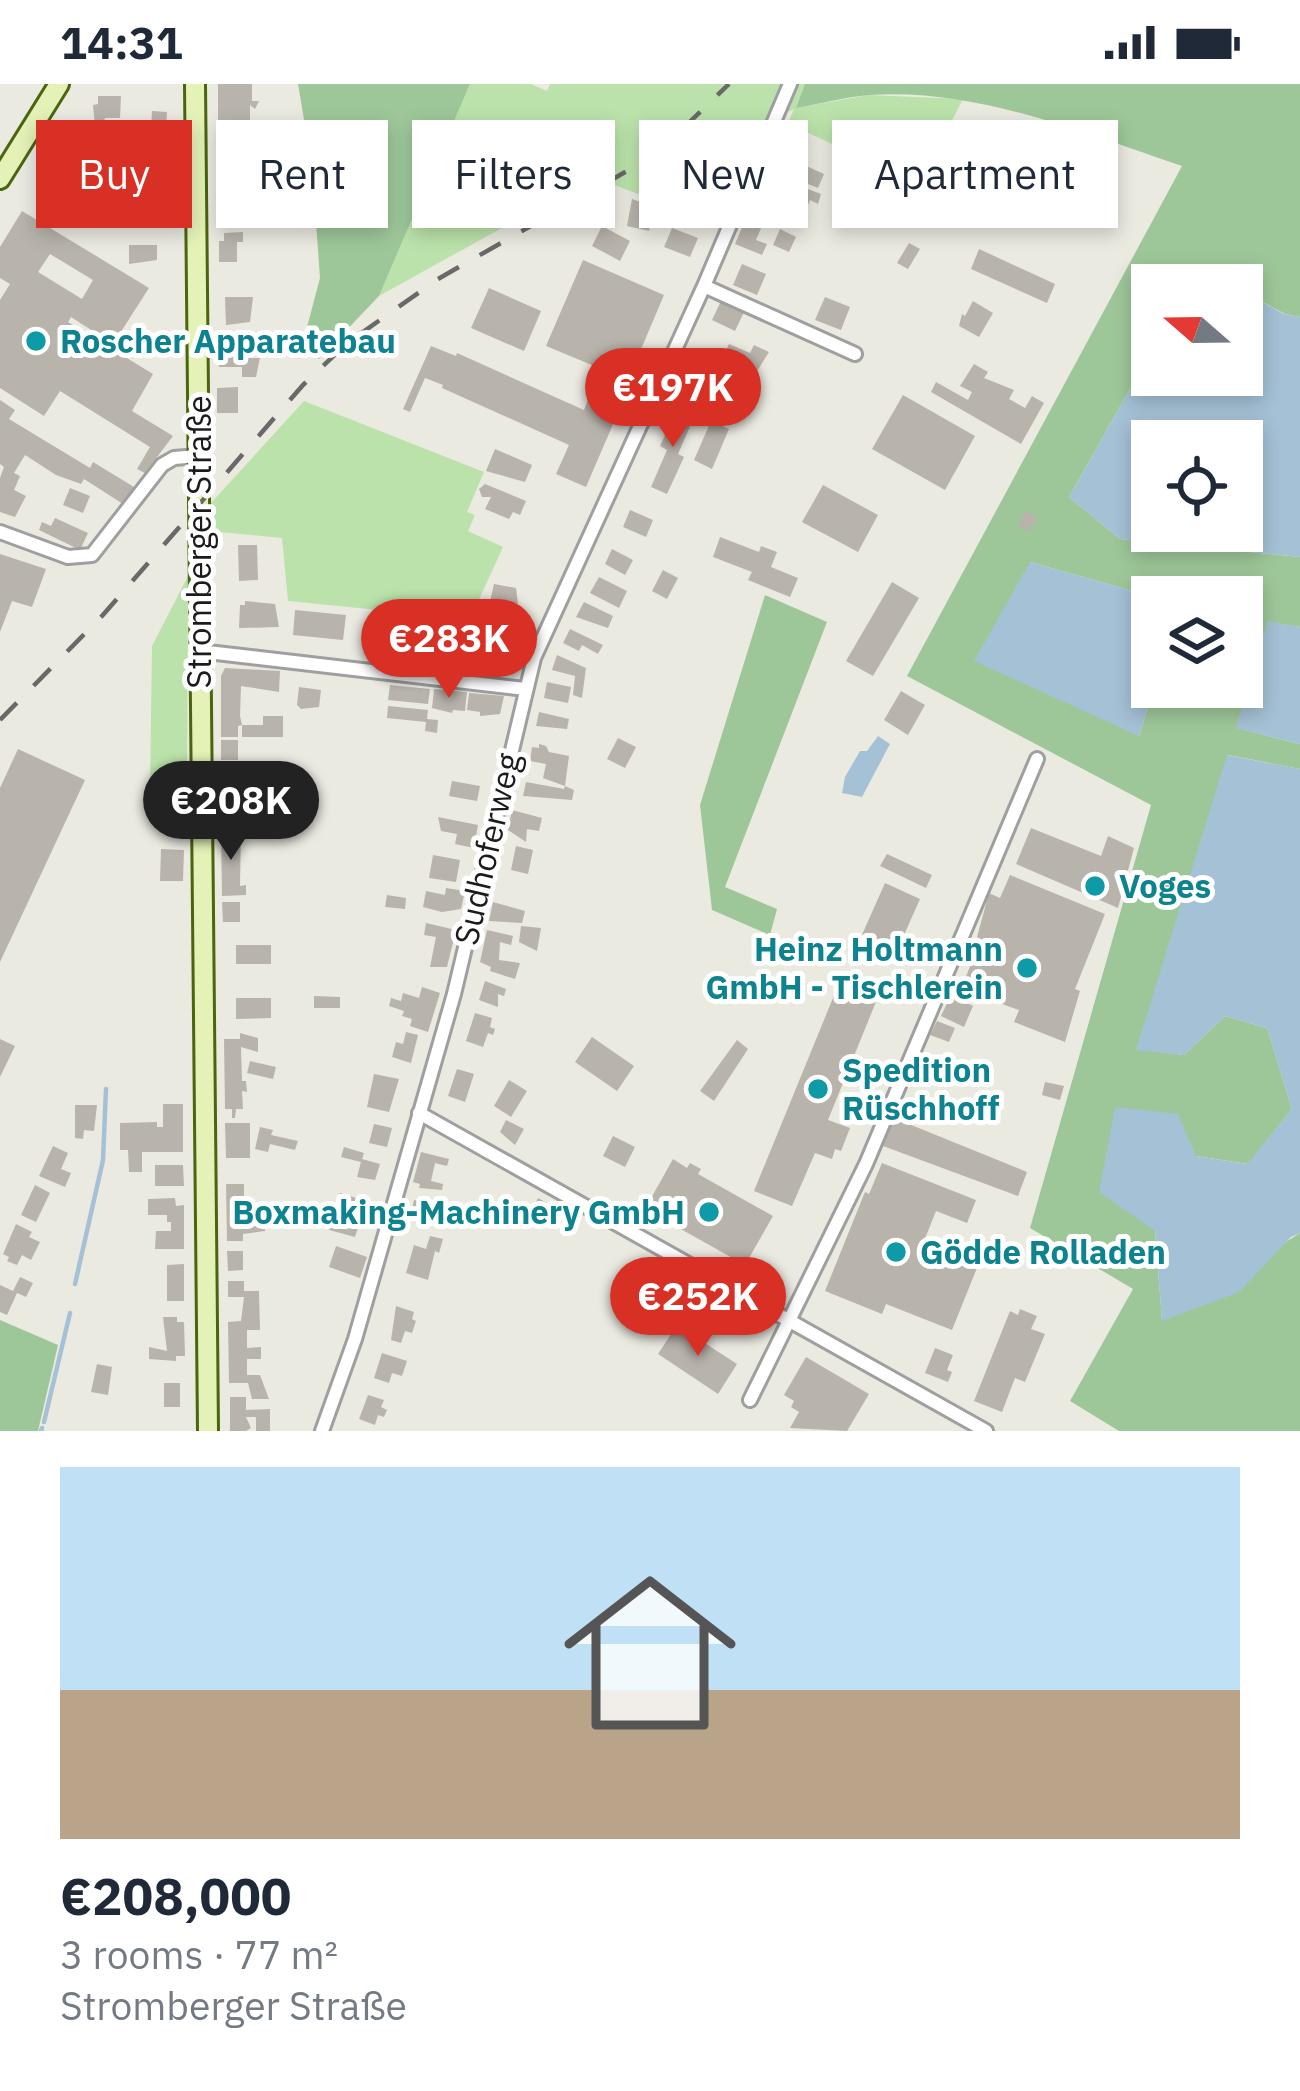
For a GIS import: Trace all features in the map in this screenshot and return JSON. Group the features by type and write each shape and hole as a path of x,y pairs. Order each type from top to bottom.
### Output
{"main road":[{"path":"0,179 58,84"},
{"name":"Stromberger Straße","path":"195,84 208,1431"}],"street":[{"name":"Sudhoferweg","path":"322,1431 355,1339 478,901 525,689 548,624 704,286 790,84"},
{"path":"704,286 855,354"},
{"path":"0,532 68,557 92,555 162,465 174,458 198,456"},
{"path":"199,651 525,689"},
{"path":"750,1400 866,1164 1037,760"},
{"path":"419,1113 792,1318 986,1431"}],"green space":[{"path":"298,84 470,84 455,120 412,120 412,219 379,296 319,359 301,350 320,278 316,228 388,228 388,120 304,120"},
{"path":"470,84 531,84 547,91 550,84 805,84 797,108 868,95 963,99 952,120 832,120 832,144 808,133 808,120 789,120 794,109 772,120 639,120 639,194 615,185 615,120 455,120"},
{"path":"805,84 1300,84 1300,317 1263,302 1263,264 1131,264 1131,387 1069,497 1120,539 1131,540 1131,552 1300,557 1300,627 1268,622 1263,639 1263,576 1131,576 1131,591 1030,562 1139,736 1148,708 1243,708 1237,728 1300,744 1300,769 1228,755 1137,1049 1184,1055 1225,1016 1267,1028 1292,1109 1248,1164 1196,1156 1155,1231 1162,1320 1300,1233 1300,1431 1119,1431 1070,1401 1133,1289 1030,1228 1151,805 907,676 1182,166 1118,144 1118,120 1044,120 950,98 869,95 796,108"},
{"path":"412,219 412,228 502,228 379,296"},
{"path":"304,401 484,472 467,512 475,515 468,531 503,547 470,619 288,601 282,538 209,531 211,503"},
{"path":"188,576 187,793 150,792 152,646"},
{"path":"765,595 827,622 725,887 777,909 770,935 712,910 700,805"},
{"path":"0,1320 58,1345 38,1431 0,1431"}],"water":[{"path":"1263,302 1300,317 1300,557 1250,552 1263,552 1263,420 1131,420 1131,540 1120,539 1069,497 1131,387 1131,396 1263,396"},
{"path":"1030,562 1131,591 1131,708 1148,708 1139,736 974,661"},
{"path":"1268,621 1300,627 1300,744 1236,728 1242,708 1263,708 1263,638"},
{"path":"878,736 890,744 862,797 842,793 860,751 867,751"},
{"path":"1227,755 1300,769 1300,1233 1239,1292 1162,1321 1155,1231 1099,1192 1115,1107 1178,1114 1196,1156 1247,1164 1292,1109 1267,1028 1225,1016 1184,1055 1136,1050"}],"building":[{"path":"218,84 252,84 252,101 259,101 255,109 250,105 250,120 218,120"},
{"path":"98,96 121,96 120,118 94,120 93,105 98,104"},
{"path":"152,111 167,112 167,120 152,120"},
{"path":"808,167 824,174 818,188 808,184"},
{"path":"808,189 821,194 818,204 810,200 808,205"},
{"path":"632,199 639,201 639,228 649,231 627,226"},
{"path":"22,211 36,219 36,228 50,228 149,288 113,344 71,317 68,322 153,374 132,411 173,436 145,473 137,469 150,447 60,391 44,416 0,388 0,300 10,284 0,278 0,247","holes":["50,254 93,280 82,299 38,272"]},
{"path":"601,228 630,241 620,261 592,246"},
{"path":"672,228 698,238 690,257 664,247"},
{"path":"742,228 761,228 756,240 767,244 762,255 735,244"},
{"path":"780,229 796,237 789,252 773,245"},
{"path":"243,232 243,242 237,242 237,262 219,262 224,233"},
{"path":"909,243 920,249 908,269 897,263"},
{"path":"129,245 157,245 157,260 129,264"},
{"path":"979,249 1055,284 1047,303 971,269"},
{"path":"583,260 664,295 628,380 546,346"},
{"path":"742,264 766,274 757,295 733,285"},
{"path":"489,288 541,311 524,351 471,328"},
{"path":"225,297 253,297 250,322 226,325"},
{"path":"825,297 850,307 841,330 815,320"},
{"path":"721,301 744,312 735,331 712,320"},
{"path":"973,301 993,313 979,337 959,326"},
{"path":"729,344 750,353 754,345 769,352 751,381 740,376 730,395 705,383"},
{"path":"236,345 242,349 242,358 260,358 256,377 242,377 242,367 219,367 219,349"},
{"path":"431,346 584,410 590,395 620,408 586,487 556,474 569,445 443,385 425,378 410,412 403,409"},
{"path":"974,364 988,372 984,378 1014,390 1009,399 1025,408 1032,396 1044,403 1021,444 931,392 936,382 968,400 972,392 960,386"},
{"path":"238,387 238,413 217,413 217,388"},
{"path":"903,395 975,436 945,490 872,449"},
{"path":"0,400 15,410 9,419 90,468 93,462 134,487 123,504 84,479 81,484 56,475 25,455 14,473 20,476 14,490 26,496 15,517 0,512 4,467 0,464"},
{"path":"678,407 695,415 678,454 684,457 667,494 651,487 667,450 660,446"},
{"path":"711,421 729,429 712,469 694,460"},
{"path":"495,449 532,465 525,482 486,471"},
{"path":"485,484 526,501 520,515 513,512 509,519 485,509 491,497 482,497 479,489"},
{"path":"823,485 878,515 858,552 802,522"},
{"path":"70,488 90,496 83,513 63,505"},
{"path":"630,510 653,520 646,537 623,527"},
{"path":"1025,511 1037,517 1030,532 1018,526"},
{"path":"55,518 88,533 80,550 39,530 42,522 51,526"},
{"path":"720,537 759,552 761,546 777,552 771,567 798,578 790,597 748,580 752,572 713,557"},
{"path":"238,545 257,545 258,580 239,581"},
{"path":"612,549 633,560 625,575 605,564"},
{"path":"0,554 46,569 32,607 12,601 0,632"},
{"path":"663,570 678,578 667,599 652,591"},
{"path":"599,577 627,591 619,608 590,593"},
{"path":"892,582 919,598 873,676 846,661"},
{"path":"494,584 516,588 518,604 490,602"},
{"path":"245,601 275,604 279,627 239,628 240,605"},
{"path":"584,602 613,616 608,628 576,617"},
{"path":"295,610 346,615 343,640 293,635"},
{"path":"570,629 603,645 598,654 582,645 579,651 563,643"},
{"path":"557,655 586,668 582,698 573,695 575,676 552,670"},
{"path":"225,668 280,671 279,692 241,686 238,737 221,737"},
{"path":"547,682 571,687 568,703 544,698"},
{"path":"390,685 430,689 428,704 388,700"},
{"path":"299,687 321,690 319,707 301,709 297,705"},
{"path":"434,689 467,692 465,711 432,708"},
{"path":"901,691 925,705 908,735 884,720"},
{"path":"469,693 504,696 500,714 480,716 480,712 467,710"},
{"path":"388,706 428,710 427,719 438,720 437,733 425,731 426,722 387,718"},
{"path":"539,712 569,719 567,729 536,726"},
{"path":"263,716 283,716 283,737 242,737 242,725 263,725"},
{"path":"618,738 636,747 625,768 607,759"},
{"path":"221,740 238,740 238,760 221,760"},
{"path":"539,744 549,752 569,756 565,786 543,778 546,764 530,761 532,747 539,748"},
{"path":"18,749 85,780 0,962 0,788"},
{"path":"221,763 237,763 238,783 221,783"},
{"path":"452,781 480,786 477,801 449,796"},
{"path":"526,782 574,790 572,800 523,796"},
{"path":"221,784 237,785 237,805 221,805"},
{"path":"221,808 240,808 240,827 221,827"},
{"path":"512,810 542,818 539,831 527,829 526,842 508,830"},
{"path":"438,817 478,825 474,848 455,844 457,834 441,831"},
{"path":"221,828 241,829 240,886 246,885 246,895 222,896"},
{"name":"Voges","path":"1031,828 1101,856 1108,836 1134,848 1118,908 1016,864"},
{"path":"516,846 533,850 528,874 511,870"},
{"path":"161,849 184,850 183,881 160,881"},
{"path":"887,854 932,875 926,888 880,866"},
{"path":"433,855 460,860 456,882 429,878"},
{"path":"1010,875 1105,914 1075,989 1080,991 1065,1042 1014,1022 1019,1010 961,989 981,939 977,937 989,893 1000,898"},
{"path":"885,883 920,899 892,962 857,946"},
{"path":"446,888 465,891 461,909 442,912 423,907 426,891 445,895"},
{"path":"387,895 406,898 405,909 385,907"},
{"path":"222,902 240,902 240,922 223,922"},
{"path":"493,902 525,911 522,923 489,921"},
{"path":"426,923 456,930 447,967 430,967 436,937 424,935"},
{"path":"521,926 541,928 537,951 519,942"},
{"path":"487,930 513,936 511,945 500,942 499,960 520,963 515,979 490,971 491,967 480,962"},
{"path":"236,945 271,945 271,964 236,964"},
{"path":"844,971 882,987 828,1120 850,1128 841,1151 835,1149 832,1159 815,1153 792,1206 754,1191"},
{"path":"485,981 506,989 504,996 498,994 498,1007 479,1000"},
{"path":"422,987 440,993 428,1032 410,1026 412,1019 402,1016 404,1011 389,1006 391,998 401,1001 403,993 419,998"},
{"path":"951,995 973,1006 964,1027 941,1016"},
{"path":"314,996 340,997 340,1008 314,1008"},
{"path":"236,998 271,998 271,1018 236,1019"},
{"path":"475,1013 492,1018 490,1027 495,1029 493,1035 488,1033 483,1047 466,1041"},
{"path":"937,1021 955,1028 949,1042 930,1035"},
{"path":"406,1032 418,1035 411,1063 392,1057 396,1042 403,1044"},
{"path":"240,1033 258,1038 258,1052 241,1047 247,1092 242,1091 243,1109 236,1109 232,1118 232,1109 225,1109 224,1039 240,1039"},
{"path":"592,1037 634,1066 617,1091 575,1062"},
{"path":"0,1039 15,1046 0,1077"},
{"path":"737,1040 748,1049 714,1101 700,1091"},
{"path":"250,1061 276,1067 273,1079 247,1073"},
{"path":"457,1069 474,1074 465,1102 448,1096"},
{"path":"374,1074 399,1079 389,1112 367,1107"},
{"path":"509,1080 527,1091 511,1117 494,1106"},
{"path":"1045,1082 1064,1086 1060,1100 1042,1095"},
{"path":"163,1104 183,1104 183,1152 142,1152 142,1172 129,1172 128,1150 120,1150 120,1123 157,1122 157,1127 163,1127"},
{"path":"75,1105 97,1105 94,1131 84,1130 83,1139 75,1138"},
{"path":"894,1118 1027,1172 1018,1196 883,1146"},
{"path":"506,1120 524,1129 515,1145 500,1132"},
{"path":"225,1123 250,1123 250,1158 226,1158"},
{"path":"374,1124 392,1128 387,1147 369,1143"},
{"path":"260,1127 273,1130 271,1135 298,1141 295,1150 270,1144 268,1152 255,1149"},
{"path":"613,1136 635,1147 625,1167 603,1156"},
{"path":"53,1146 68,1153 61,1169 71,1173 65,1187 39,1176"},
{"path":"344,1147 380,1164 375,1180 357,1177 361,1162 341,1157"},
{"path":"421,1152 449,1159 447,1166 435,1163 431,1181 443,1184 442,1190 419,1188 413,1182"},
{"name":"Boxmaking-Machinery GmbH","path":"673,1159 687,1168 690,1163 701,1169 698,1174 773,1216 745,1265 645,1209"},
{"name":"Gödde Rolladen","path":"882,1163 976,1200 967,1223 936,1211 924,1241 979,1263 952,1330 886,1304 882,1314 825,1291 865,1192 869,1194"},
{"path":"155,1165 183,1165 184,1186 155,1186"},
{"path":"226,1184 244,1184 244,1205 264,1204 265,1231 243,1234 243,1241 227,1241"},
{"path":"35,1185 50,1193 36,1222 21,1215"},
{"path":"340,1193 366,1201 355,1237 329,1230"},
{"path":"175,1198 176,1206 184,1205 184,1249 155,1249 156,1231 171,1231 171,1222 167,1215 148,1215 148,1199"},
{"path":"538,1198 555,1207 547,1222 530,1213"},
{"path":"414,1200 446,1207 444,1215 431,1212 428,1223 410,1219"},
{"path":"16,1224 40,1242 31,1260 22,1255 17,1265 3,1254"},
{"path":"430,1236 443,1239 428,1280 406,1273 414,1245 426,1249"},
{"path":"336,1246 367,1257 360,1278 329,1267"},
{"path":"227,1251 243,1251 243,1270 228,1271"},
{"path":"184,1264 184,1301 167,1301 167,1265"},
{"path":"660,1270 690,1287 681,1302 661,1291 654,1303 645,1298"},
{"path":"20,1277 33,1283 26,1297 17,1293 7,1315 0,1312 0,1285 13,1291"},
{"path":"228,1281 244,1281 244,1291 259,1291 260,1330 247,1330 247,1348 261,1347 261,1359 247,1359 247,1375 260,1375 269,1399 252,1399 248,1383 229,1383 228,1322 241,1321 244,1297 228,1297"},
{"path":"396,1306 414,1312 416,1321 401,1343 391,1340"},
{"path":"1020,1309 1037,1316 1031,1329 1045,1334 1025,1382 1015,1378 1002,1412 974,1401 1010,1311 1018,1315"},
{"path":"163,1317 184,1322 185,1356 176,1356 176,1361 149,1359 149,1347 167,1351"},
{"path":"677,1325 737,1364 718,1394 658,1354"},
{"path":"935,1348 953,1355 948,1382 925,1373"},
{"path":"382,1353 407,1361 402,1376 392,1373 389,1383 374,1378"},
{"path":"806,1357 869,1394 847,1431 790,1428 799,1412 784,1395"},
{"path":"97,1364 112,1367 108,1395 91,1392"},
{"path":"164,1383 180,1383 180,1407 164,1407"},
{"path":"368,1395 384,1400 381,1407 387,1410 384,1417 378,1415 375,1425 359,1419"},
{"path":"230,1397 246,1397 246,1410 270,1409 270,1431 256,1431 256,1417 246,1417 251,1428 230,1431"}],"waterway":[{"path":"75,1284 103,1160 106,1089"},
{"path":"44,1422 70,1313"}],"railway":[{"path":"0,720 102,616 303,385 346,344 438,279 627,171 671,140 729,84"}],"place":[{"name":"Roscher Apparatebau","path":"36,341"},
{"name":"Voges","path":"1095,886"},
{"name":"Heinz Holtmann GmbH - Tischlerein","path":"1027,968"},
{"name":"Spedition Rüschhoff","path":"818,1089"},
{"name":"Boxmaking-Machinery GmbH","path":"709,1212"},
{"name":"Gödde Rolladen","path":"896,1252"}]}
